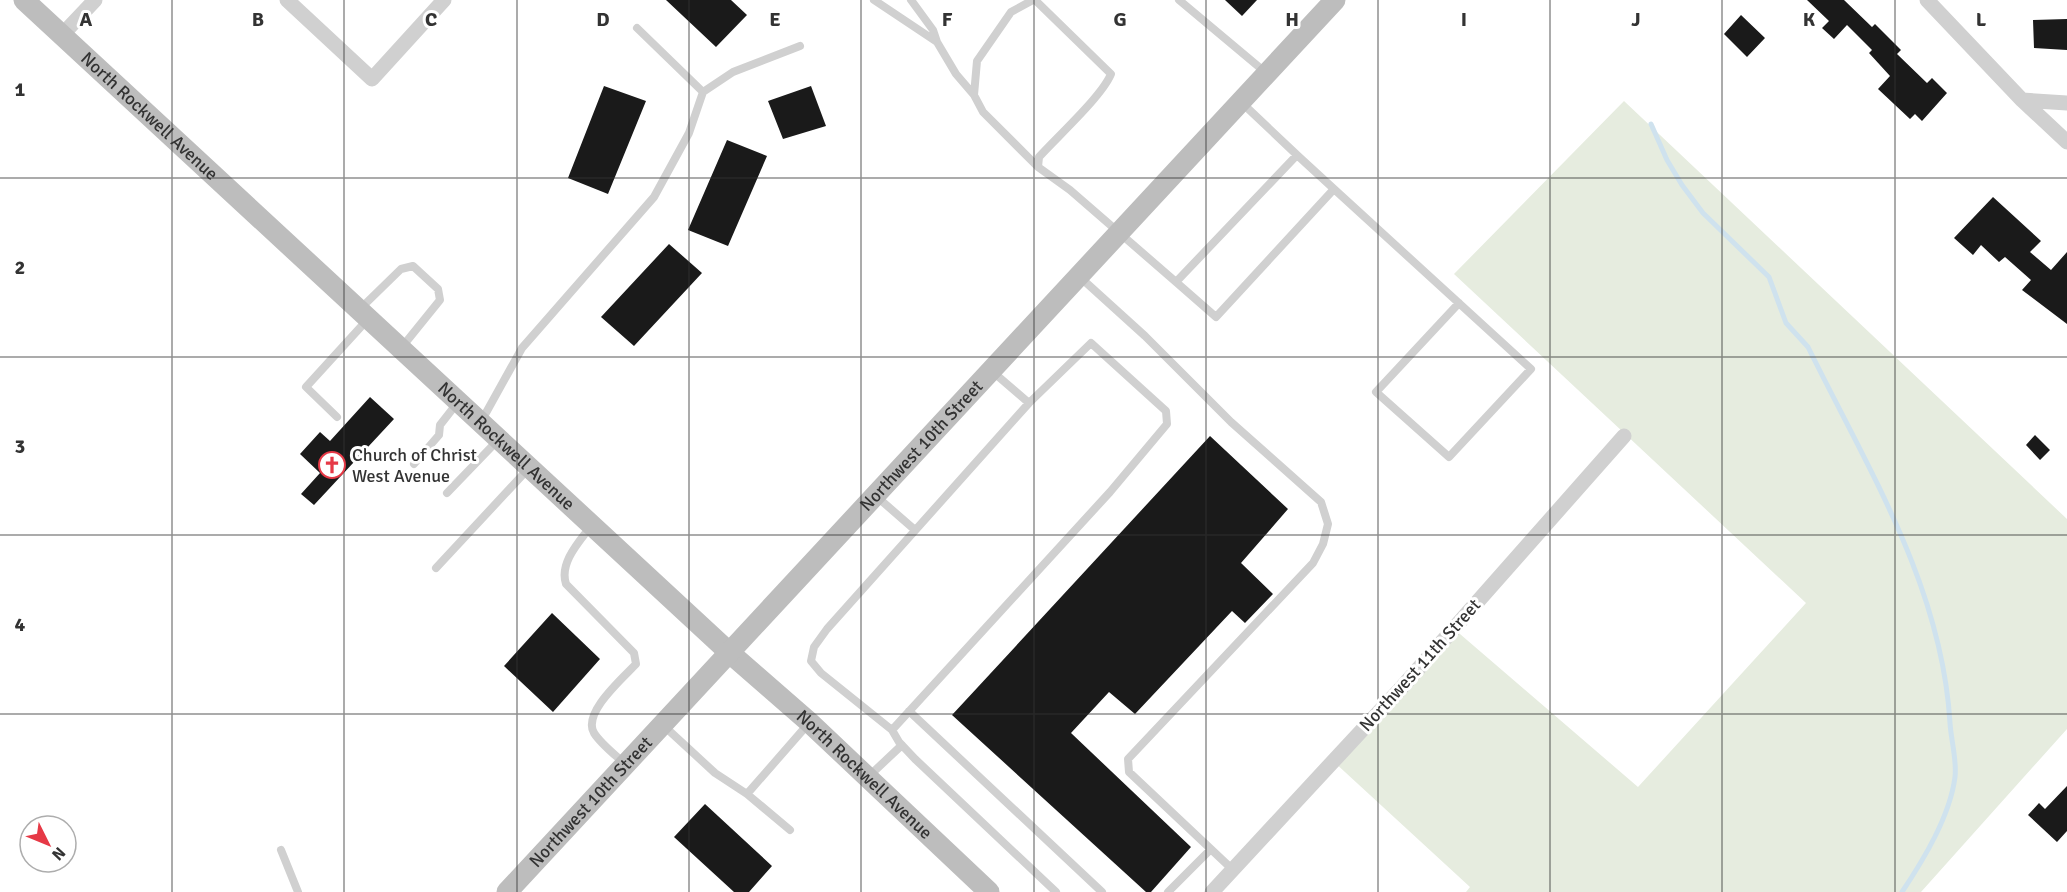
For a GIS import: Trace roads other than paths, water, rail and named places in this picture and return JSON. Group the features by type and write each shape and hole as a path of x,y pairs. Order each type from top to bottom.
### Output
{"main road":[{"name":"North Rockwell Avenue","path":"24,0 731,654 809,723 988,892"},
{"name":"Northwest 10th Street","path":"507,892 731,654 1333,0"}],"street":[{"path":"62,35 95,0"},
{"path":"287,0 372,79 444,0"},
{"path":"1927,0 2022,100 2067,142"},
{"path":"2022,100 2067,103"},
{"name":"Northwest 11th Street","path":"1212,892 1403,686 1624,436"}],"lane":[{"path":"874,0 937,42"},
{"path":"911,0 933,30 937,42 956,74 974,95 983,112 1038,167 1121,232 1216,317 1334,189"},
{"path":"974,95 977,61 1011,12 1034,0 1111,74 1105,89 1093,98 1039,156 1038,167"},
{"path":"1179,0 1267,73"},
{"path":"637,28 703,92"},
{"path":"482,422 522,348 654,197 689,133 703,92 733,72 800,46"},
{"path":"1240,102 1531,369 1449,457 1376,392 1459,303"},
{"path":"1176,282 1297,155"},
{"path":"337,417 306,387 401,268 413,266 438,289 440,300 401,347"},
{"path":"1080,277 1145,336 1231,422 1321,502 1328,525 1323,544 1313,563 1128,759 1129,772 1232,869"},
{"path":"892,730 1110,492 1167,424 1166,411 1091,343 1029,403 822,634 814,647 811,661 821,673 892,730 902,745 1056,892"},
{"path":"992,371 1029,403"},
{"path":"414,464 440,435 440,425 459,401"},
{"path":"447,493 500,438"},
{"path":"436,568 531,467"},
{"path":"876,496 915,530"},
{"path":"592,525 567,561 563,575 566,584 634,653 636,664 603,700 593,714 592,723 592,731 601,742 627,765"},
{"path":"909,711 1102,892"},
{"path":"747,794 809,723"},
{"path":"664,726 715,773 747,794 790,830"},
{"path":"867,778 902,745"},
{"path":"1168,892 1211,849"},
{"path":"281,850 298,892"}],"waterway":[{"path":"1651,124 1667,160 1703,213 1769,277 1786,323 1808,347 1877,483 1917,575 1933,623 1944,672 1955,757 1955,777 1942,822 1902,892"}],"place":[{"name":"Church of Christ West Avenue","path":"332,465"}]}
